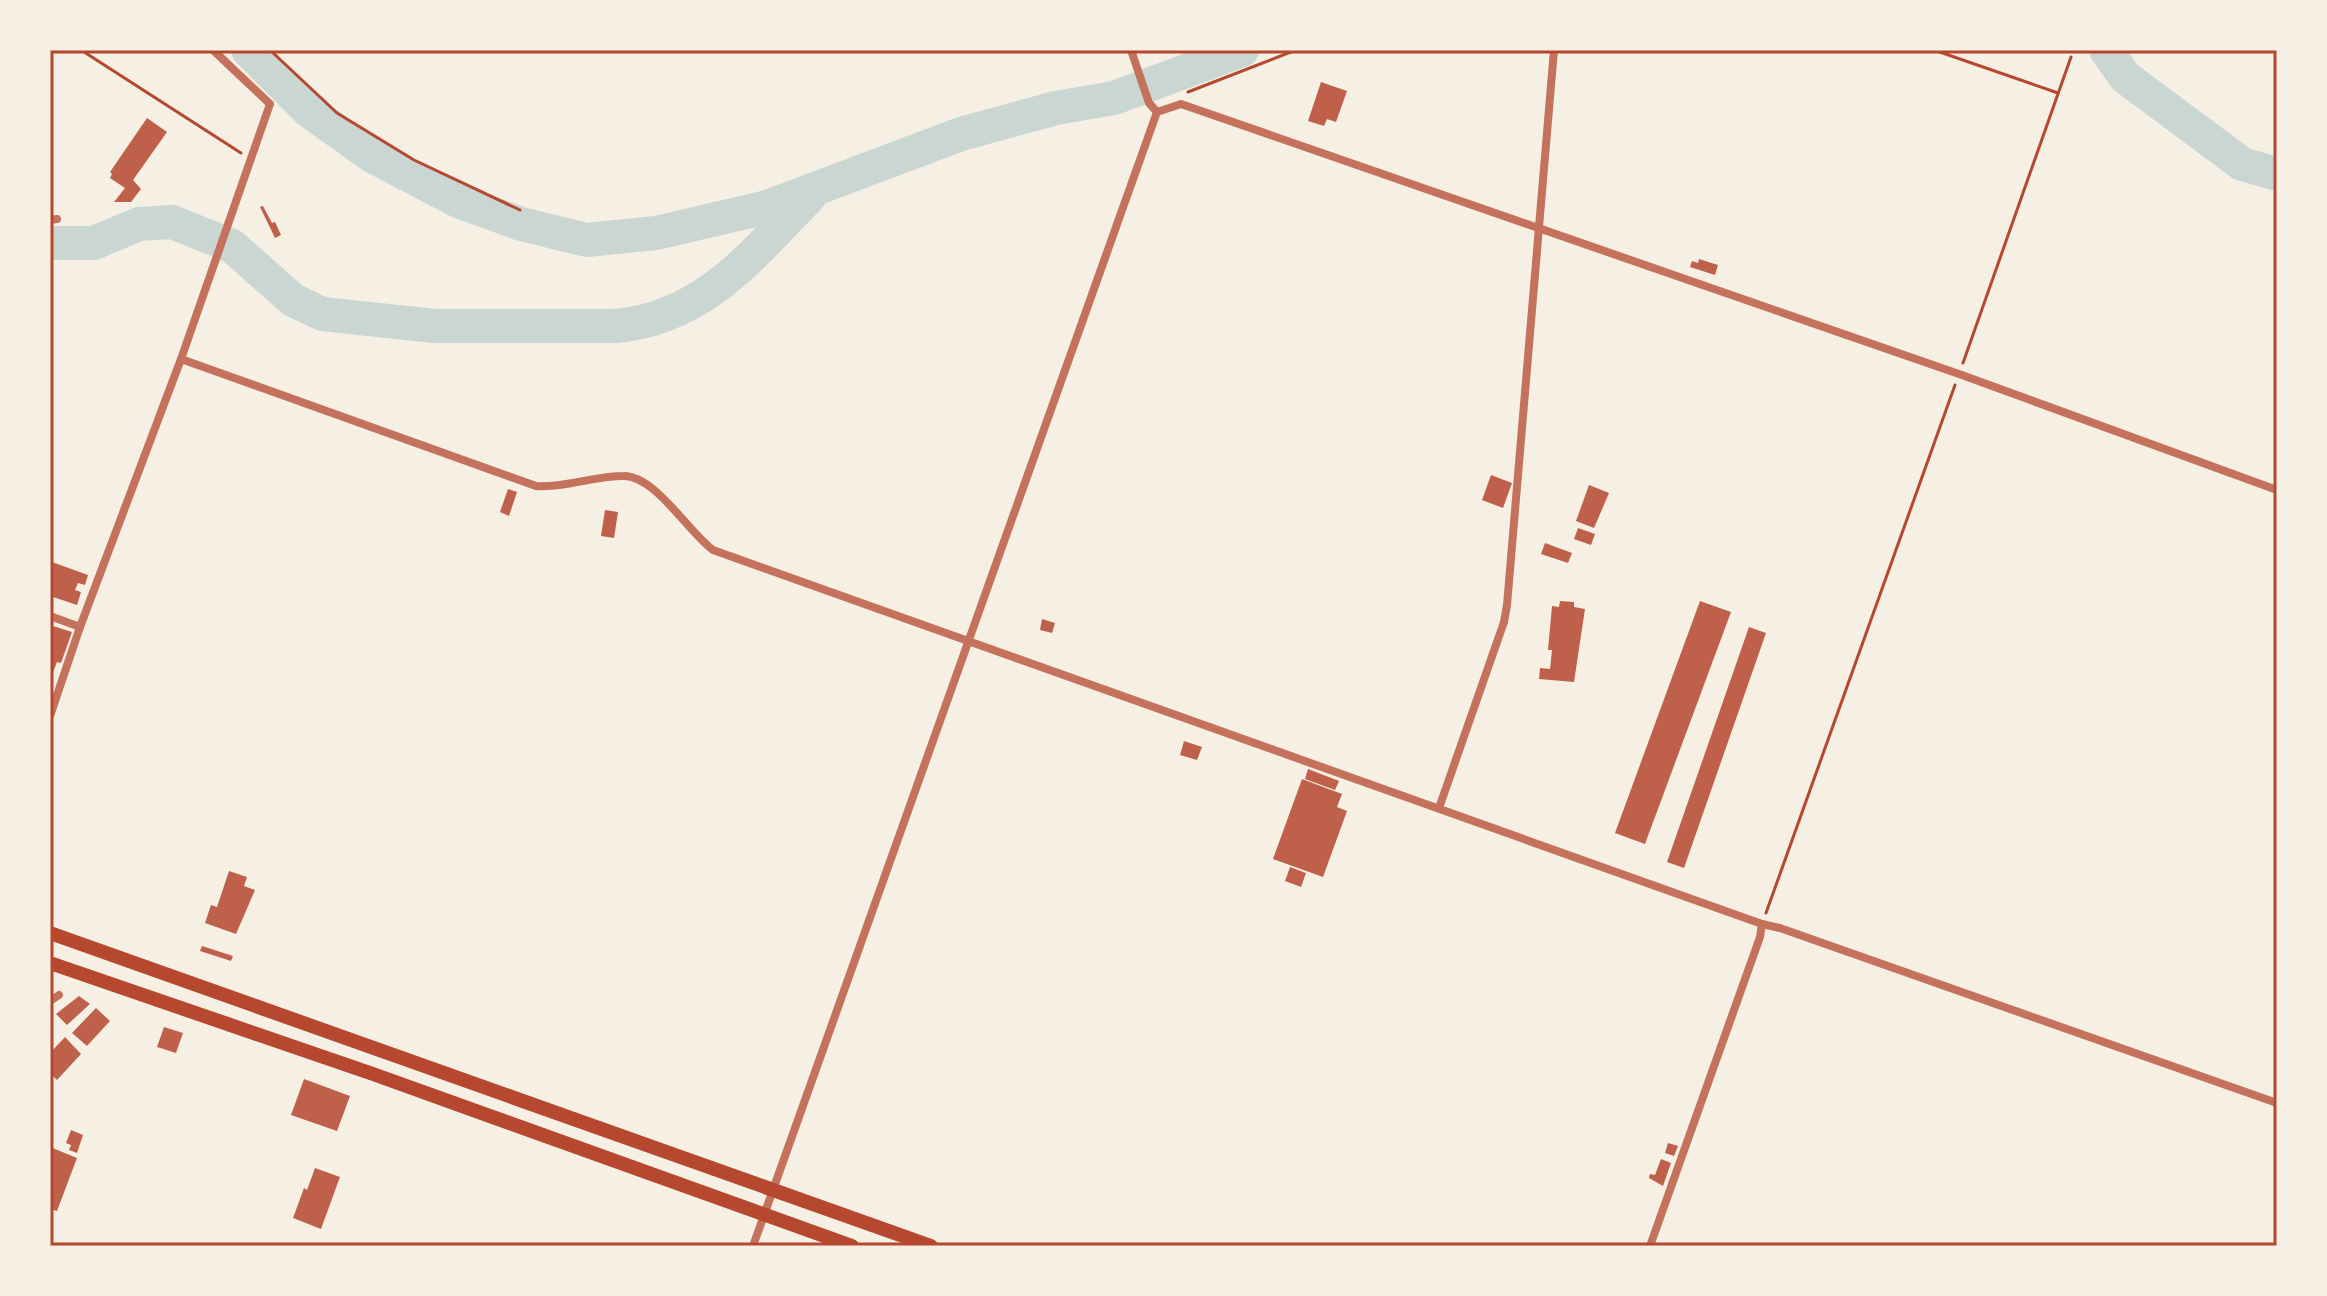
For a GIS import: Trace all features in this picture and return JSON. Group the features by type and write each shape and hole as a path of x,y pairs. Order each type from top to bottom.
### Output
{"highway":[{"path":"50,933 931,1246"},
{"path":"50,963 373,1074 852,1246"}],"street":[{"path":"50,716 80,627 181,359 270,104 213,50"},
{"path":"1131,50 1149,103 1157,112"},
{"path":"1439,808 1504,622 1507,605 1554,50"},
{"path":"1157,112 1181,104 1959,374 2277,490"},
{"path":"753,1246 1157,112"},
{"path":"181,359 536,486 550,487 628,475 658,493 699,540 713,550 1762,924 2277,1103"},
{"path":"50,616 80,627"},
{"path":"1650,1246 1762,924"},
{"path":"50,1001 59,995"}],"path":[{"path":"81,50 250,159"},
{"path":"270,50 337,113 414,160 520,210"},
{"path":"1168,108 1167,102 1177,97 1296,50"},
{"path":"1934,50 2058,93"},
{"path":"1762,924 2071,57"}],"building":[{"path":"1321,82 1347,91 1336,122 1327,119 1324,126 1308,121"},
{"path":"147,118 167,132 133,180 141,189 131,202 114,202 125,188 110,178 110,172"},
{"path":"263,206 281,235 275,238 260,207"},
{"path":"1699,259 1718,265 1715,275 1690,267 1692,261 1698,263"},
{"path":"1491,475 1512,483 1503,508 1482,500"},
{"path":"1589,485 1609,493 1594,528 1576,521"},
{"path":"508,489 517,492 509,516 500,512"},
{"path":"605,510 618,512 614,538 601,536"},
{"path":"1578,528 1595,534 1591,545 1574,539"},
{"path":"1545,543 1572,553 1568,563 1541,554"},
{"path":"52,562 88,575 85,585 78,583 75,590 81,592 77,605 50,596"},
{"path":"1560,601 1574,602 1574,607 1585,609 1574,682 1539,679 1540,668 1550,669 1552,650 1548,650 1552,606 1559,607"},
{"path":"1700,601 1731,612 1645,844 1615,833"},
{"path":"1042,619 1055,623 1052,633 1040,630"},
{"path":"50,625 72,632 61,663 57,662 50,680"},
{"path":"1749,627 1766,633 1684,868 1667,862"},
{"path":"1184,741 1202,747 1197,760 1180,755"},
{"path":"1308,769 1339,781 1335,790 1305,779"},
{"path":"1302,779 1342,794 1337,807 1347,811 1323,877 1273,859"},
{"path":"1290,867 1306,873 1301,887 1285,881"},
{"path":"229,871 247,877 244,886 255,890 236,934 205,923 211,905 217,907"},
{"path":"202,946 233,956 231,961 200,951"},
{"path":"79,996 90,1004 67,1025 56,1014"},
{"path":"96,1008 110,1021 87,1046 72,1033"},
{"path":"164,1027 183,1033 176,1053 157,1047"},
{"path":"65,1037 81,1054 57,1080 53,1076 50,1079 50,1053"},
{"path":"304,1079 350,1096 337,1131 291,1115"},
{"path":"71,1130 83,1135 77,1153 69,1150 71,1145 66,1143"},
{"path":"1668,1143 1678,1146 1674,1156 1665,1153"},
{"path":"50,1147 77,1158 57,1211 50,1209"},
{"path":"1661,1159 1671,1163 1663,1186 1649,1178 1650,1174 1655,1175"},
{"path":"315,1168 340,1177 321,1229 293,1218"}],"waterway":[{"path":"248,50 309,111 372,156 458,201 521,224 587,240 656,233 767,207 961,134 1056,108 1114,98 1242,50"},
{"path":"2106,50 2125,77 2242,164 2277,174"},
{"path":"50,243 94,243 139,224 172,222 232,246 293,300 322,314 435,326 617,326 676,310 725,280 810,196"}]}
